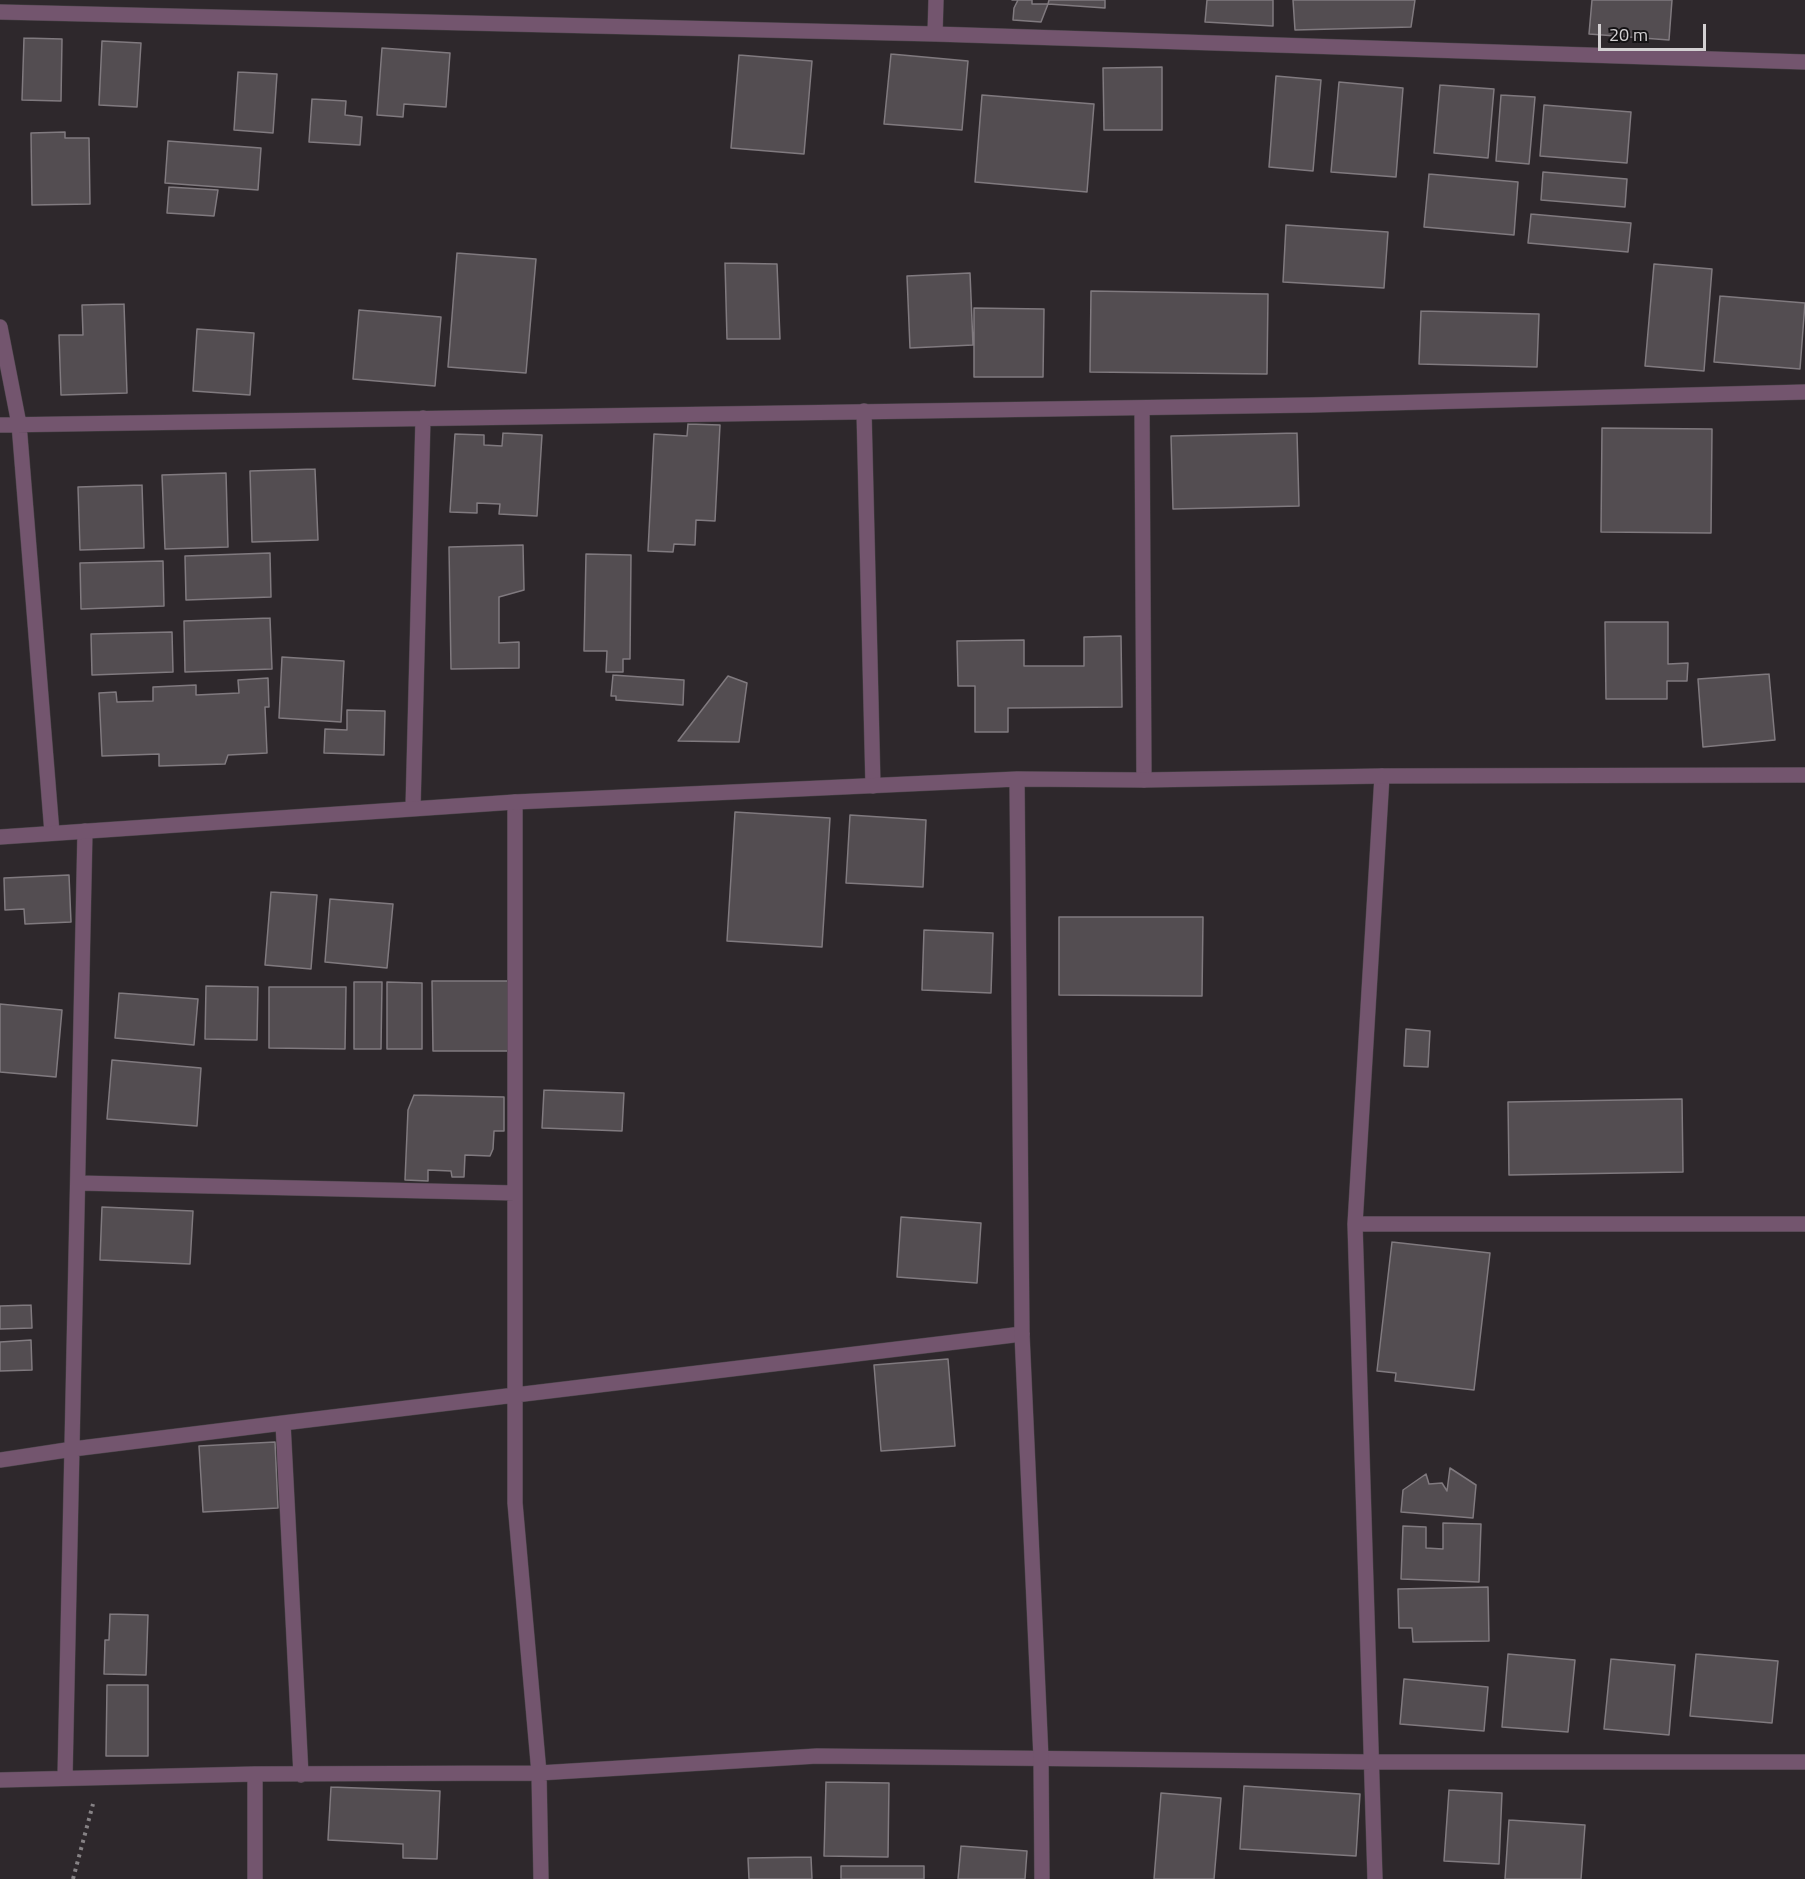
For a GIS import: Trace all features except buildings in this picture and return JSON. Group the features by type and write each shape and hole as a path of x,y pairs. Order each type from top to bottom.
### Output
{"street":[{"path":"935,34 936,0"},
{"path":"0,12 935,34 1805,62"},
{"path":"0,327 19,424 52,833"},
{"path":"0,425 1142,408 1805,392"},
{"path":"1142,408 1144,780"},
{"path":"864,411 873,786"},
{"path":"413,808 423,418"},
{"path":"0,837 515,802 1017,780 1805,775"},
{"path":"1375,1879 1354,1224 1382,776"},
{"path":"1017,780 1022,1334 1041,1758 1042,1879"},
{"path":"515,802 516,1503 539,1773 541,1879"},
{"path":"64,1777 85,831"},
{"path":"78,1183 515,1192"},
{"path":"1354,1224 1805,1224"},
{"path":"0,1460 72,1449 1022,1334"},
{"path":"284,1423 301,1775"},
{"path":"0,1780 255,1774 539,1773 817,1756 1372,1762 1805,1762"},
{"path":"255,1774 255,1879"}],"path":[{"path":"73,1879 100,1777"}]}
